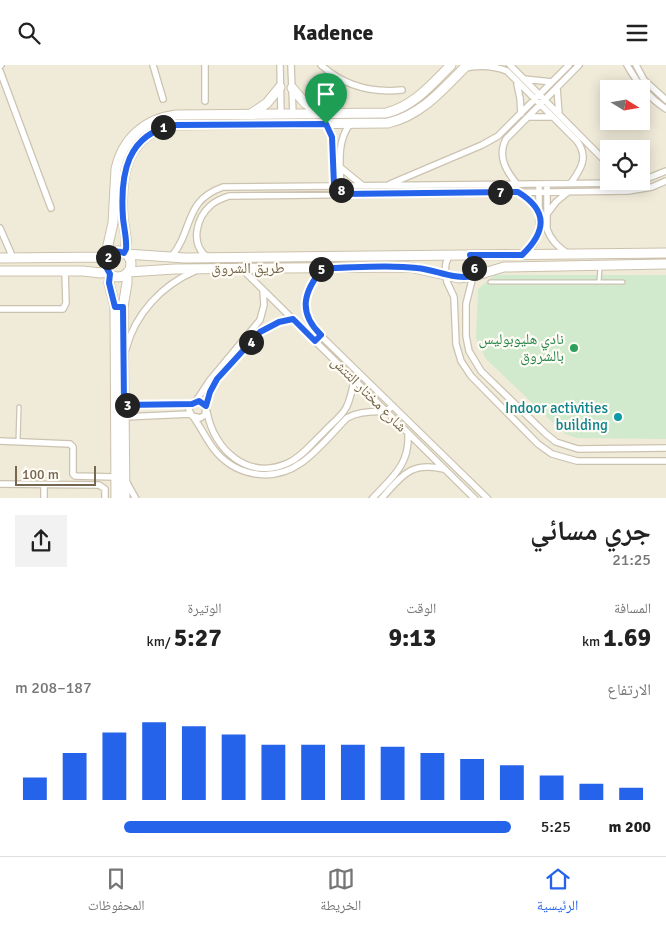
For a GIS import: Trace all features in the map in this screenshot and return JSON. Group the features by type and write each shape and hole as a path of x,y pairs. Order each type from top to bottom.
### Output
{"street":[{"path":"153,65 163,99"},
{"path":"205,65 205,101"},
{"path":"280,65 282,114"},
{"path":"291,65 293,114"},
{"path":"322,65 354,86 378,91 402,90"},
{"path":"120,451 124,417 124,356 119,307 109,283 109,273 105,265 109,255 108,245 112,223 116,169 121,152 130,138 143,126 167,116 375,114 396,111 414,101 451,65"},
{"path":"116,498 120,477 119,307 131,263 125,253 124,180 125,169 133,150 147,135 176,125 350,124 399,121 419,110 465,67 485,65 506,71 537,97"},
{"path":"510,65 537,97 600,157"},
{"path":"388,185 491,140 503,131 568,65"},
{"path":"518,184 504,164 501,151 506,139 579,65"},
{"path":"627,65 639,85 666,109"},
{"path":"636,65 644,80 666,100"},
{"path":"0,71 51,208"},
{"path":"523,79 552,82"},
{"path":"517,82 520,97 520,114"},
{"path":"432,84 440,92"},
{"path":"251,114 267,103 280,87"},
{"path":"292,88 305,103 323,114"},
{"path":"557,88 556,116 577,141 583,152 582,165 571,183"},
{"path":"224,114 224,125"},
{"path":"528,117 556,116"},
{"path":"326,124 332,137 334,194"},
{"path":"341,194 341,140 350,124"},
{"path":"341,168 362,185"},
{"path":"650,177 666,171"},
{"path":"207,257 198,245 197,237 198,228 206,211 220,199 238,195 640,190 666,181"},
{"path":"171,257 182,241 197,203 213,190 223,187 600,182"},
{"path":"547,183 549,235 568,254"},
{"path":"522,255 533,245 539,234 539,184"},
{"path":"518,192 540,212"},
{"path":"547,214 556,202 568,192"},
{"path":"0,228 13,258"},
{"path":"0,258 109,255 117,251 125,253"},
{"name":"طريق الشروق","path":"125,253 171,257 666,253"},
{"path":"470,255 474,276 466,304 466,336 472,358 481,371 544,433 556,442 578,449 666,448"},
{"path":"449,256 446,263 445,276 454,297 456,344 465,369 538,444 560,457 576,461 666,461"},
{"name":"طريق الشروق","path":"127,273 241,268 409,267 460,278 504,267 666,264"},
{"name":"شارع مختار التتش","path":"241,268 474,498"},
{"name":"شارع مختار التتش","path":"323,268 309,287 305,306 311,323 487,498"},
{"path":"124,356 131,333 151,303 178,279 200,269"},
{"path":"0,271 109,273 116,277 127,273"},
{"path":"0,309 63,309 66,305 65,271"},
{"path":"263,290 264,305 260,320 210,380 189,410 215,451 224,460 234,467 256,475 269,475 286,471 302,462 347,418 358,413 386,411 393,406"},
{"path":"124,417 203,417 207,409 210,392 217,379 260,332 279,322 293,319"},
{"path":"315,341 321,335"},
{"path":"124,405 202,402 207,409 210,426 216,439 230,455 238,461 253,466 269,468 289,463 300,455 343,413 349,403 354,380 360,373"},
{"path":"373,498 401,468 407,455 408,433"},
{"path":"0,441 70,444 73,447 73,474 75,476 120,477"},
{"path":"425,449 430,443"},
{"path":"382,498 406,472 421,467 445,469"},
{"path":"120,477 125,498"},
{"path":"120,477 135,498"},
{"path":"0,484 101,485 105,489 106,498"},
{"path":"44,485 44,498"}],"lane":[{"path":"599,282 600,266"},
{"path":"490,282 623,282"},
{"path":"18,442 20,407"}],"shaded area":[{"path":"0,65 666,65 666,498 0,498"}],"green space":[{"name":"نادي هليوبوليس بالشروق","path":"495,275 666,275 666,439 577,438 565,434 486,359 476,338 478,289"}],"place":[{"name":"نادي هليوبوليس بالشروق","path":"574,348"},
{"name":"Indoor activities building","path":"618,417"}],"route":[{"path":"326,124 330,130 333,143 334,185 341,185 341,194 518,192 540,212 540,227 537,240 522,255 470,255 474,276 467,277 445,276 428,270 409,267 323,268 309,287 306,296 305,306 307,315 316,331 321,335 315,341 293,319 279,322 260,332 217,379 210,392 206,406 205,403 199,401 192,404 124,405 123,307 115,307 109,283 110,274 105,265 110,254 117,251 124,253 126,249 123,192 125,169 133,150 147,135 156,130 176,125 326,124"}]}
